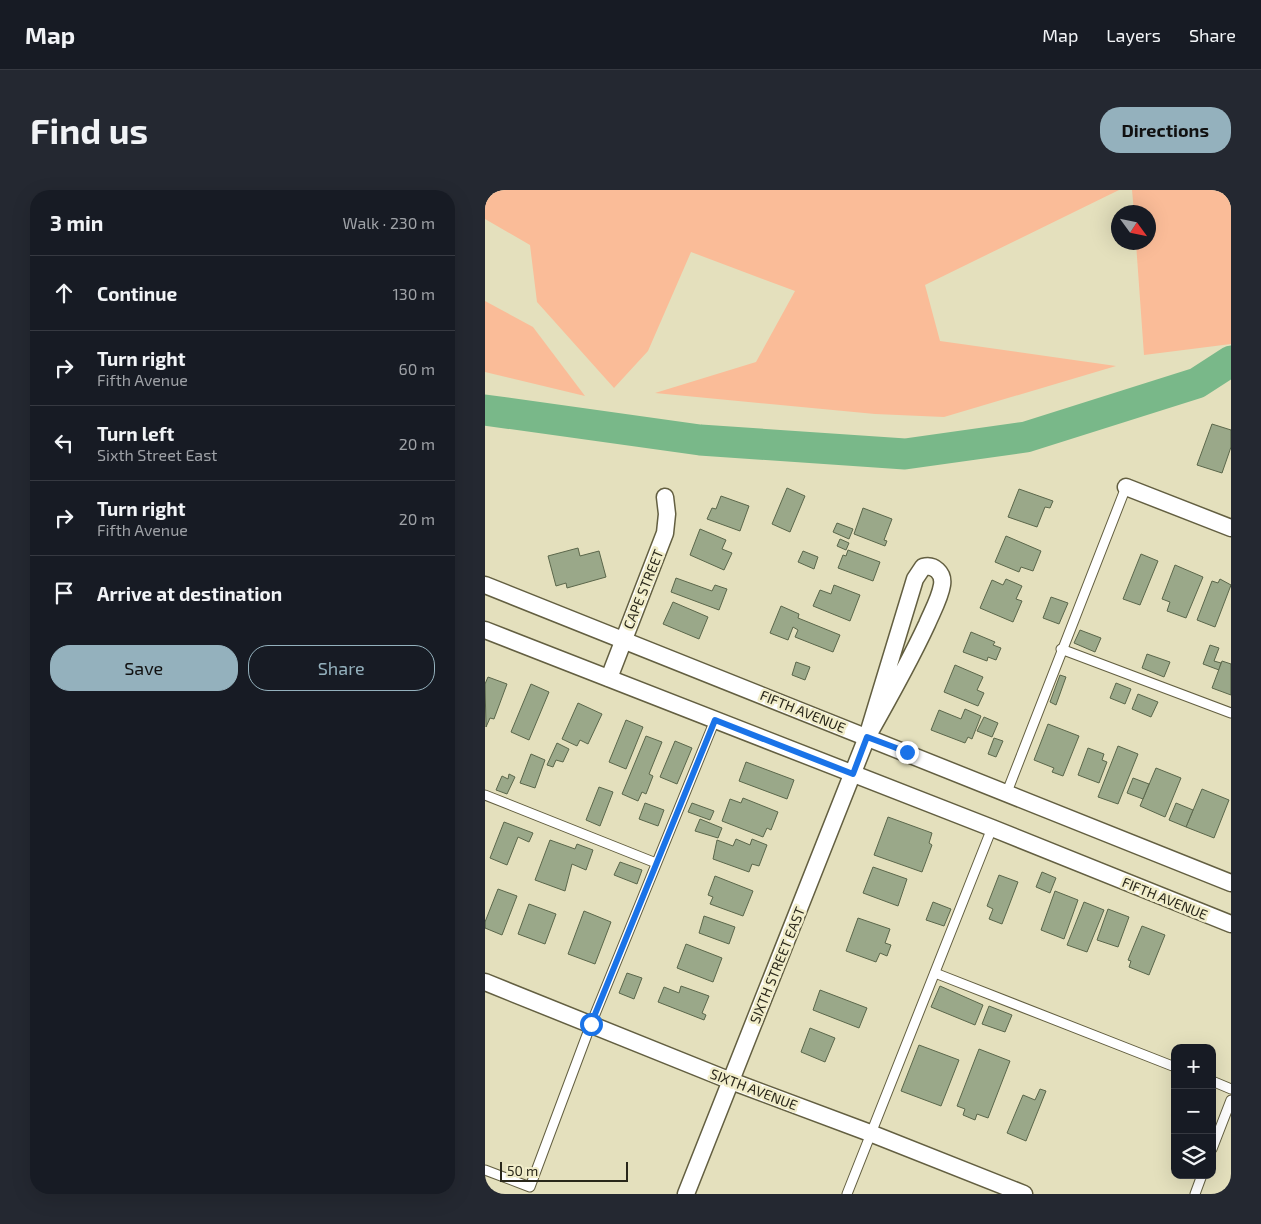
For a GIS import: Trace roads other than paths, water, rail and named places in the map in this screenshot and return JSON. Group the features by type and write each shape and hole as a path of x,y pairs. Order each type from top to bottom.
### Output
{"street":[{"path":"1126,487 1231,528"},
{"name":"CAPE STREET","path":"609,678 665,533 667,514 665,498"},
{"name":"SIXTH STREET EAST","path":"687,1194 867,737 915,579 921,569 931,567 939,572 942,578 940,594 908,664 867,737"},
{"name":"FIFTH AVENUE","path":"485,585 1231,883"},
{"name":"FIFTH AVENUE","path":"485,630 992,828 1231,924"},
{"name":"SIXTH AVENUE","path":"485,982 731,1081 1024,1194"}],"lane":[{"path":"1007,792 1061,649 1126,487"},
{"path":"1061,649 1231,713"},
{"path":"485,1170 531,1187 591,1024 715,720"},
{"path":"485,795 656,863"},
{"path":"847,1194 992,828"},
{"path":"935,973 1171,1065"},
{"path":"1216,1083 1231,1089"},
{"path":"1216,1139 1231,1100"},
{"path":"1195,1194 1201,1179"}],"waterway":[{"path":"485,410 700,440 905,454 1026,437 1197,383 1231,361"}]}
